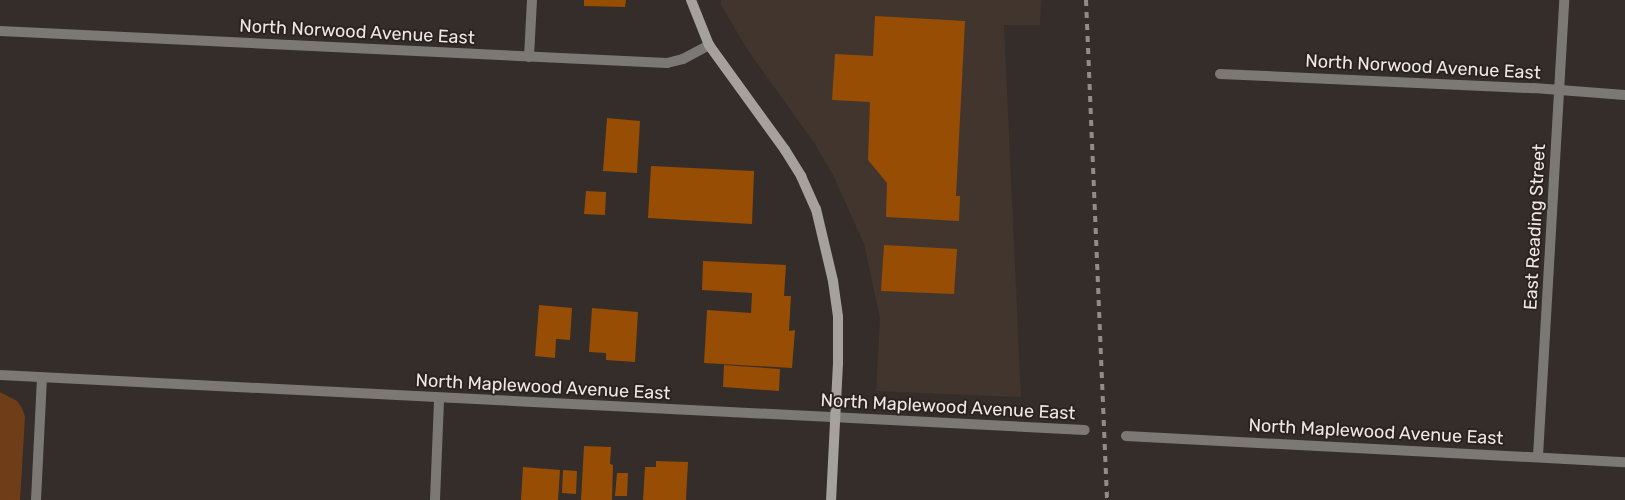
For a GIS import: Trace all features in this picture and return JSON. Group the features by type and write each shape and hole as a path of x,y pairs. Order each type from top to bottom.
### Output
{"street":[{"path":"529,56 532,0"},
{"path":"691,0 709,45 785,150 801,176 816,209 833,281 838,317 836,418 831,500"},
{"name":"East Reading Street","path":"1538,456 1564,0"},
{"name":"North Norwood Avenue East","path":"0,31 667,63 683,59 709,45"},
{"name":"North Norwood Avenue East","path":"1220,74 1625,95"},
{"name":"North Maplewood Avenue East","path":"0,375 439,399 1085,430"},
{"path":"36,500 42,377"},
{"path":"435,500 439,399"},
{"name":"North Maplewood Avenue East","path":"1126,436 1625,462"}],"shaded area":[{"path":"721,0 1041,0 1040,25 1004,25 1021,397 876,391 880,318 864,244 834,177 815,144 747,49 721,5"},
{"path":"0,392 17,401 25,417 20,500 0,500"}],"building":[{"path":"584,0 626,0 625,7 584,6"},
{"path":"875,16 965,21 956,196 960,196 959,221 886,217 887,183 868,160 870,102 832,100 835,54 873,56"},
{"path":"607,118 640,121 637,173 603,171"},
{"path":"651,166 754,171 752,224 648,218"},
{"path":"586,191 606,192 605,215 584,214"},
{"path":"884,245 957,249 954,294 881,291"},
{"path":"703,261 786,265 784,296 791,296 789,331 795,330 792,368 704,363 707,310 751,313 752,293 702,290"},
{"path":"539,305 572,308 570,340 556,339 555,358 535,356"},
{"path":"592,308 638,312 635,362 606,360 606,353 589,352"},
{"path":"724,365 780,369 779,391 723,387"},
{"path":"584,446 611,447 610,464 613,465 612,500 581,500"},
{"path":"656,461 688,462 686,500 643,500 645,467 656,467"},
{"path":"523,467 560,470 558,500 521,500"},
{"path":"563,470 577,471 576,494 562,493"},
{"path":"617,473 628,473 627,496 615,496"}],"railway":[{"path":"1086,0 1107,500"}]}
